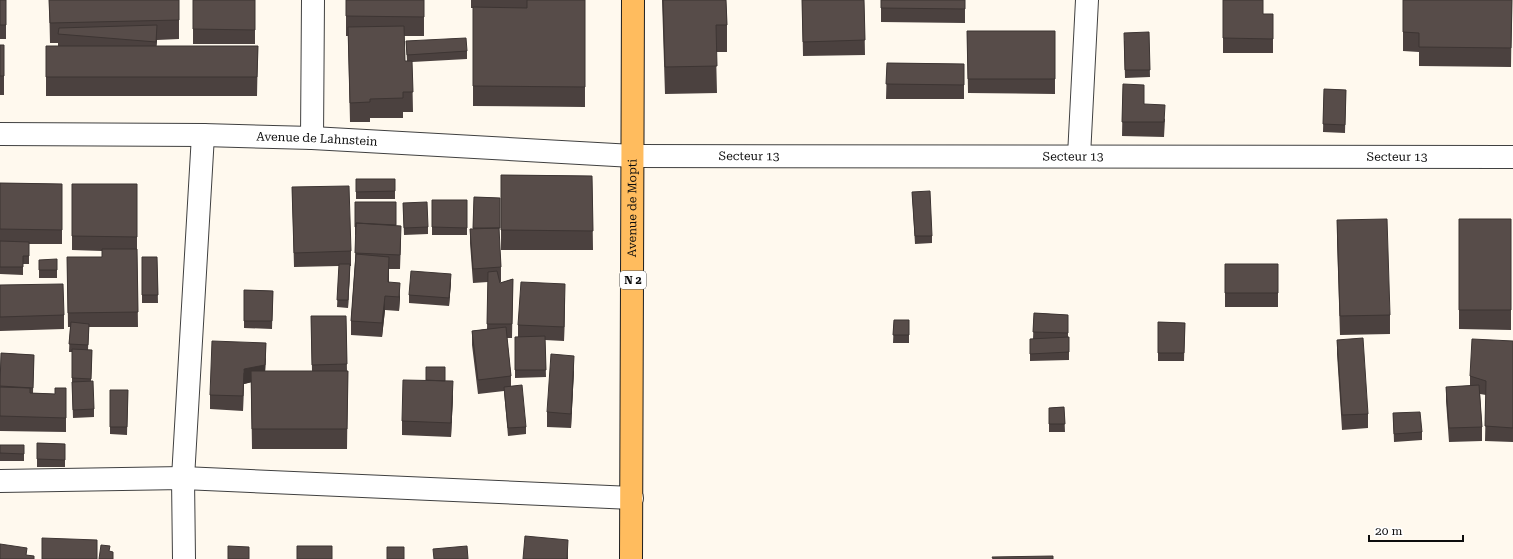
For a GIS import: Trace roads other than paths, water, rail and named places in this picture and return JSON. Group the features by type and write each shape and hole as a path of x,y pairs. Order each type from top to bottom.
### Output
{"main road":[{"name":"Avenue de Mopti","path":"631,559 633,0"}],"street":[{"path":"312,138 313,0"},
{"path":"1079,156 1087,0"},
{"name":"Avenue de Lahnstein","path":"0,134 203,135 312,138 633,156"},
{"path":"184,559 183,478 203,135"},
{"name":"Secteur 13","path":"633,156 1513,157"},
{"path":"0,481 183,478 632,498"}]}
